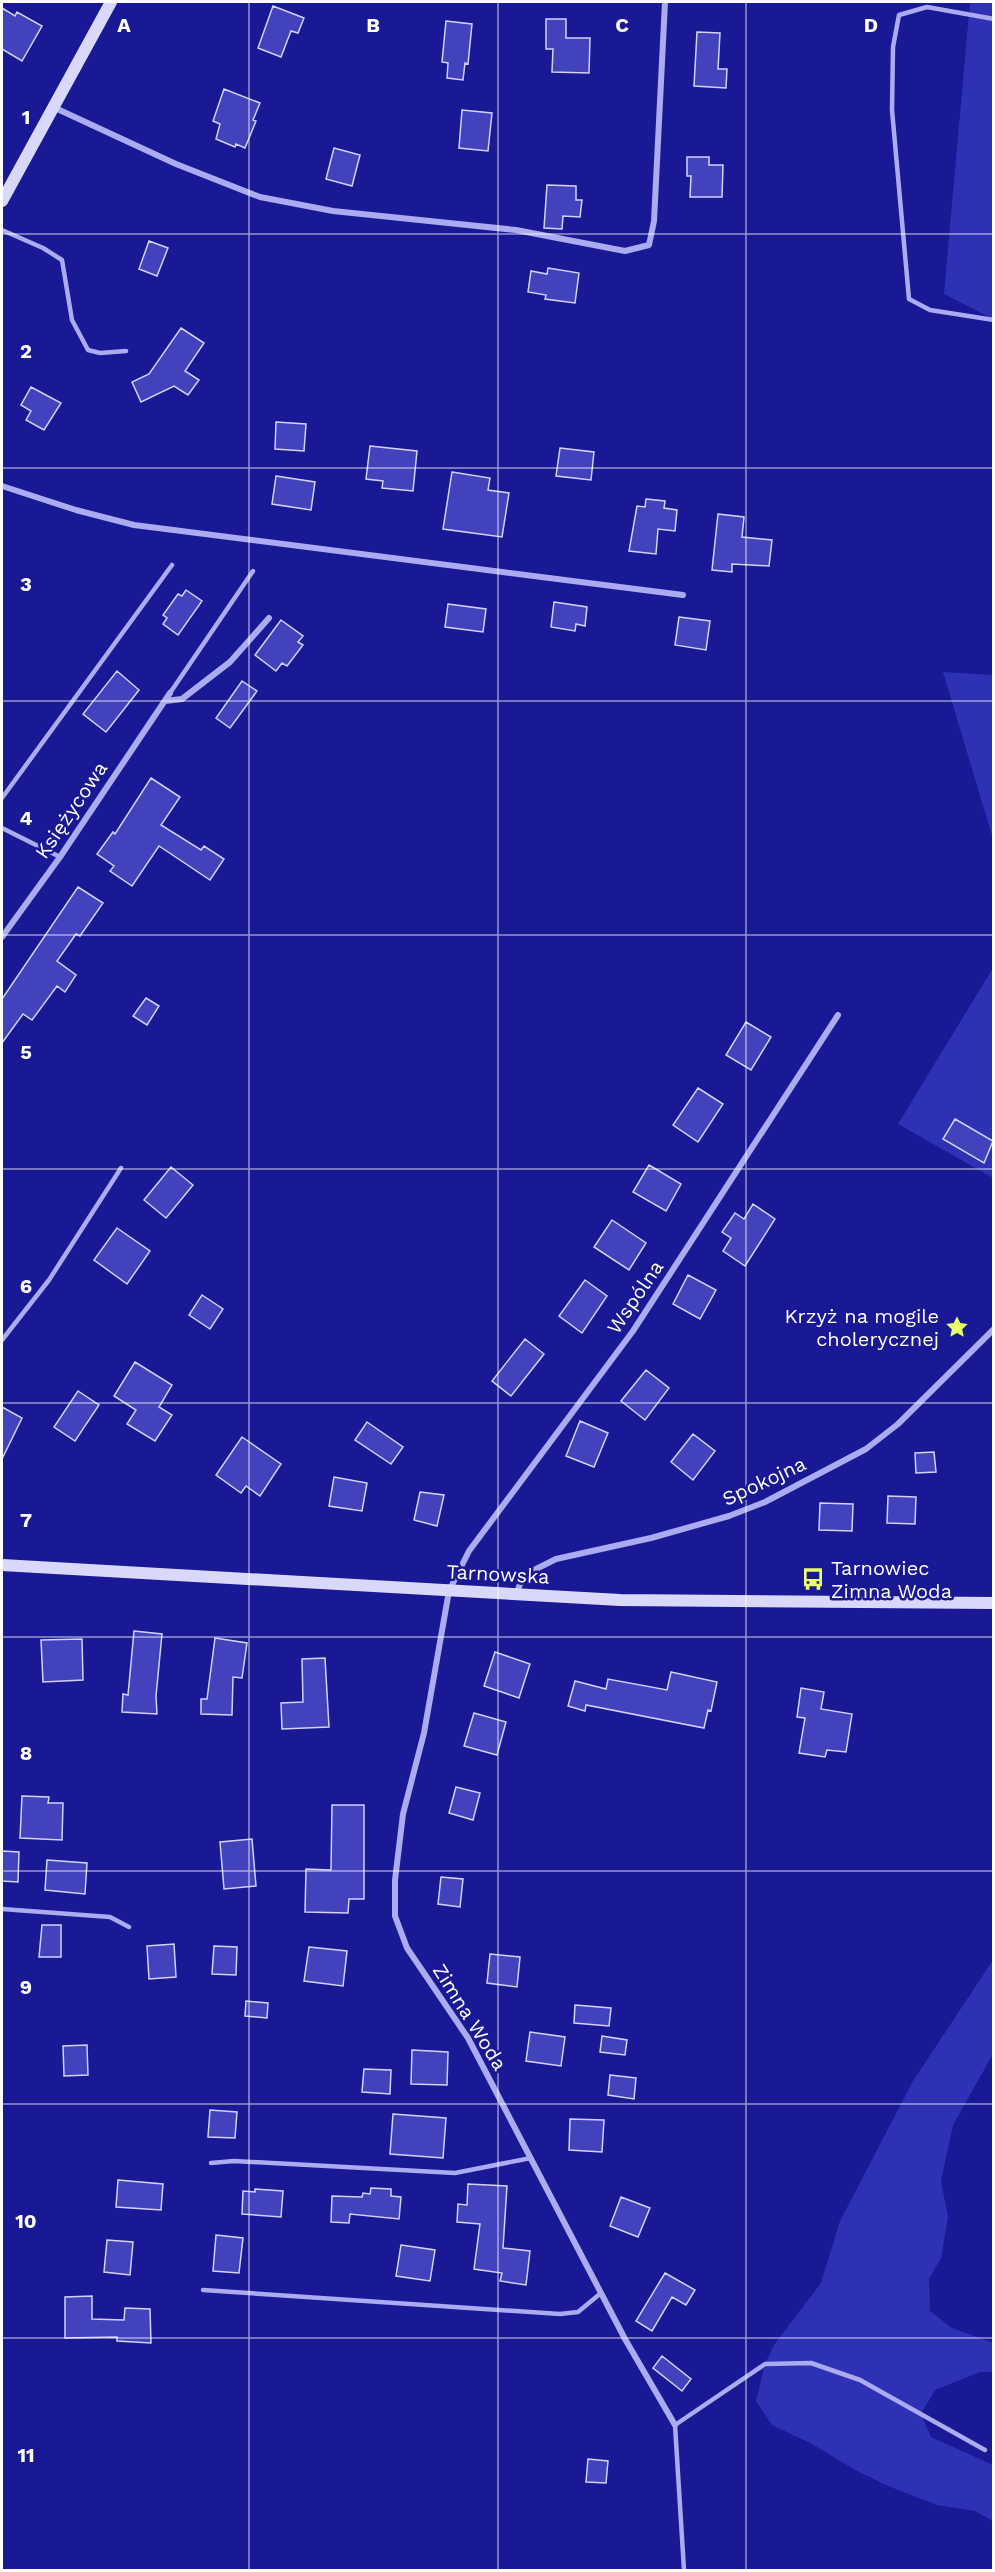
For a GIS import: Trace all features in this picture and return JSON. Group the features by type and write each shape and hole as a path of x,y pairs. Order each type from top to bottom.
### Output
{"main road":[{"path":"2,201 111,2"},
{"name":"Tarnowska","path":"2,1565 620,1600 993,1603"}],"street":[{"path":"53,107 176,164 260,197 333,211 516,230 625,251 649,245 654,221 665,2"},
{"path":"2,486 76,510 134,525 251,542 440,563 682,595"},
{"path":"165,701 182,699 230,662 269,618"},
{"name":"Księżycowa","path":"2,937 60,857 170,693"},
{"name":"Wspólna","path":"449,1591 469,1551 633,1331 838,1015"},
{"name":"Spokojna","path":"516,1595 520,1584 530,1572 556,1559 651,1538 729,1516 765,1502 866,1449 898,1424 993,1329"},
{"name":"Zimna Woda","path":"449,1591 424,1733 403,1814 395,1880 395,1916 407,1948 468,2038 601,2293 675,2425"}],"lane":[{"path":"993,19 927,7 899,15 893,47 892,110 909,299 930,310 993,320"},
{"path":"2,230 43,248 62,260 72,320 88,350 100,353 126,351"},
{"path":"2,798 172,565"},
{"path":"170,693 253,571"},
{"path":"2,828 60,857"},
{"path":"2,1340 49,1280 120,1168"},
{"path":"2,1909 110,1917 129,1927"},
{"path":"211,2163 234,2161 455,2173 531,2158"},
{"path":"203,2290 560,2314 578,2312 601,2293"},
{"path":"684,2571 675,2425 765,2364 811,2363 860,2380 985,2450"}],"shaded area":[{"path":"970,2 993,2 993,319 944,294"},
{"path":"943,672 993,675 993,839"},
{"path":"993,968 993,1178 898,1124"},
{"path":"993,1960 993,2054 953,2125 941,2181 948,2217 941,2258 929,2279 930,2311 952,2328 993,2343 993,2372 980,2372 935,2390 921,2414 931,2437 993,2465 993,2521 975,2511 937,2505 857,2471 812,2444 772,2425 756,2401 765,2364 774,2345 821,2283 840,2221 913,2081"}],"building":[{"path":"273,6 304,18 298,33 291,31 281,57 258,48"},
{"path":"2,8 15,16 17,12 42,26 22,61 2,49"},
{"path":"546,19 566,19 566,38 590,38 589,73 552,72 553,49 546,49"},
{"path":"446,21 472,24 468,64 465,63 463,80 447,78 448,63 442,62"},
{"path":"697,32 720,33 718,69 727,69 726,88 694,86"},
{"path":"224,89 260,103 253,120 256,121 245,148 236,144 235,147 216,139 220,124 213,121"},
{"path":"462,110 492,113 488,151 459,148"},
{"path":"334,148 360,155 352,186 326,179"},
{"path":"687,157 709,157 709,165 723,165 722,197 690,197 691,176 687,176"},
{"path":"547,185 576,186 576,200 582,200 580,217 563,216 562,229 544,228"},
{"path":"149,241 168,248 157,276 139,269"},
{"path":"548,268 579,273 575,303 545,299 546,295 528,292 531,271 547,274"},
{"path":"181,328 204,343 185,371 199,380 188,395 174,386 141,402 132,382 149,374"},
{"path":"31,387 61,403 44,430 26,420 31,411 21,405"},
{"path":"276,422 306,424 304,451 275,449"},
{"path":"370,446 417,451 413,491 382,488 383,481 366,479"},
{"path":"560,448 594,452 591,480 556,476"},
{"path":"452,472 490,478 488,490 509,493 502,537 443,529"},
{"path":"276,476 315,482 311,510 272,504"},
{"path":"646,499 665,501 664,508 677,510 675,531 658,529 656,554 629,551 637,506 645,507"},
{"path":"718,514 744,517 742,537 772,540 769,566 732,564 732,572 712,570"},
{"path":"186,590 202,601 178,635 163,624 167,618 163,615 178,594 182,596"},
{"path":"554,602 587,607 585,626 576,624 575,631 551,627"},
{"path":"448,604 486,609 483,632 445,627"},
{"path":"679,617 710,621 706,650 675,645"},
{"path":"281,620 303,636 298,642 303,645 287,666 282,663 276,671 255,655"},
{"path":"117,671 139,690 106,732 83,714"},
{"path":"242,681 257,691 230,728 216,718"},
{"path":"151,778 180,797 161,825 201,850 204,846 224,859 210,880 159,846 132,886 110,871 114,866 97,854 113,832 115,834"},
{"path":"78,887 103,903 80,936 76,934 57,961 76,975 65,992 57,986 32,1020 23,1014 2,1043 2,999"},
{"path":"146,998 159,1006 147,1025 133,1016"},
{"path":"746,1022 771,1037 751,1070 726,1055"},
{"path":"698,1088 723,1104 698,1142 673,1125"},
{"path":"955,1119 993,1141 984,1163 943,1139"},
{"path":"649,1165 681,1184 666,1211 633,1192"},
{"path":"171,1167 193,1185 166,1218 144,1200"},
{"path":"753,1204 775,1219 745,1266 723,1251 731,1238 722,1232 735,1213 744,1219"},
{"path":"612,1220 646,1243 629,1270 594,1247"},
{"path":"117,1228 150,1251 127,1284 94,1260"},
{"path":"688,1275 716,1290 700,1319 673,1304"},
{"path":"585,1280 607,1296 582,1333 559,1316"},
{"path":"202,1295 223,1309 210,1329 189,1315"},
{"path":"525,1339 544,1354 511,1396 492,1381"},
{"path":"135,1362 172,1385 159,1407 172,1415 155,1441 127,1424 136,1410 114,1396"},
{"path":"646,1370 669,1388 645,1420 621,1401"},
{"path":"78,1391 99,1405 75,1441 54,1427"},
{"path":"2,1407 22,1418 2,1459"},
{"path":"580,1421 608,1433 594,1467 566,1456"},
{"path":"367,1422 403,1447 391,1464 355,1440"},
{"path":"693,1434 715,1451 693,1480 671,1462"},
{"path":"242,1437 281,1464 260,1496 246,1486 241,1493 216,1475"},
{"path":"934,1452 936,1472 916,1473 915,1453"},
{"path":"334,1477 367,1483 362,1511 329,1506"},
{"path":"420,1492 444,1495 437,1526 414,1520"},
{"path":"888,1496 916,1497 915,1524 887,1523"},
{"path":"820,1503 853,1504 852,1531 819,1530"},
{"path":"134,1631 162,1634 156,1696 157,1714 122,1712 123,1694 128,1695"},
{"path":"215,1638 247,1643 242,1678 233,1677 232,1715 201,1714 201,1699 207,1699"},
{"path":"82,1639 83,1680 43,1682 41,1640"},
{"path":"495,1652 530,1664 519,1698 484,1686"},
{"path":"325,1658 329,1727 282,1729 281,1703 303,1702 302,1659"},
{"path":"671,1672 717,1682 711,1711 708,1710 704,1728 586,1705 585,1711 568,1706 575,1681 606,1689 608,1679 667,1690"},
{"path":"801,1688 824,1692 821,1709 852,1714 846,1752 827,1750 825,1757 799,1753 805,1718 797,1717"},
{"path":"474,1713 506,1722 497,1755 464,1746"},
{"path":"456,1787 480,1793 473,1820 449,1813"},
{"path":"22,1796 49,1797 48,1803 63,1803 62,1840 20,1838"},
{"path":"332,1805 364,1805 364,1899 349,1899 348,1913 305,1912 306,1869 331,1870"},
{"path":"252,1839 256,1886 224,1889 220,1842"},
{"path":"2,1851 19,1852 18,1882 2,1881"},
{"path":"47,1860 87,1863 85,1894 45,1890"},
{"path":"441,1877 463,1879 460,1907 438,1904"},
{"path":"42,1925 61,1925 61,1957 39,1957"},
{"path":"174,1944 176,1977 149,1979 147,1946"},
{"path":"214,1946 237,1947 236,1975 212,1974"},
{"path":"309,1947 347,1951 343,1986 304,1981"},
{"path":"490,1954 520,1957 517,1987 487,1983"},
{"path":"246,2001 268,2003 267,2018 245,2016"},
{"path":"575,2005 611,2008 609,2026 574,2023"},
{"path":"530,2032 565,2037 561,2066 526,2061"},
{"path":"602,2036 627,2040 625,2055 600,2052"},
{"path":"87,2045 88,2075 64,2076 63,2046"},
{"path":"412,2050 448,2052 447,2085 411,2084"},
{"path":"364,2069 391,2070 390,2094 362,2092"},
{"path":"610,2075 636,2078 634,2099 608,2095"},
{"path":"210,2110 237,2112 235,2138 208,2137"},
{"path":"393,2114 446,2118 443,2158 390,2154"},
{"path":"570,2119 604,2120 602,2152 569,2150"},
{"path":"118,2180 163,2184 161,2210 116,2207"},
{"path":"468,2184 507,2186 503,2248 530,2251 526,2285 500,2281 502,2273 474,2269 480,2224 457,2222 458,2204 467,2205"},
{"path":"371,2188 391,2189 391,2196 401,2197 399,2219 350,2214 349,2223 331,2222 332,2196 362,2197 363,2193 370,2194"},
{"path":"255,2189 283,2191 281,2217 242,2214 243,2191 255,2192"},
{"path":"621,2197 650,2208 638,2237 610,2226"},
{"path":"216,2235 243,2238 239,2273 213,2271"},
{"path":"107,2240 133,2242 130,2275 104,2272"},
{"path":"401,2245 435,2250 430,2281 396,2276"},
{"path":"665,2273 695,2290 686,2305 672,2297 652,2331 636,2321"},
{"path":"92,2296 92,2319 124,2320 125,2308 150,2309 151,2343 117,2341 117,2337 65,2338 65,2297"},
{"path":"662,2356 691,2379 682,2391 653,2368"},
{"path":"588,2459 608,2461 606,2483 586,2482"}],"place":[{"name":"Krzyż na mogile cholerycznej","path":"957,1327"},
{"name":"Tarnowiec Zimna Woda","path":"813,1579"}]}
